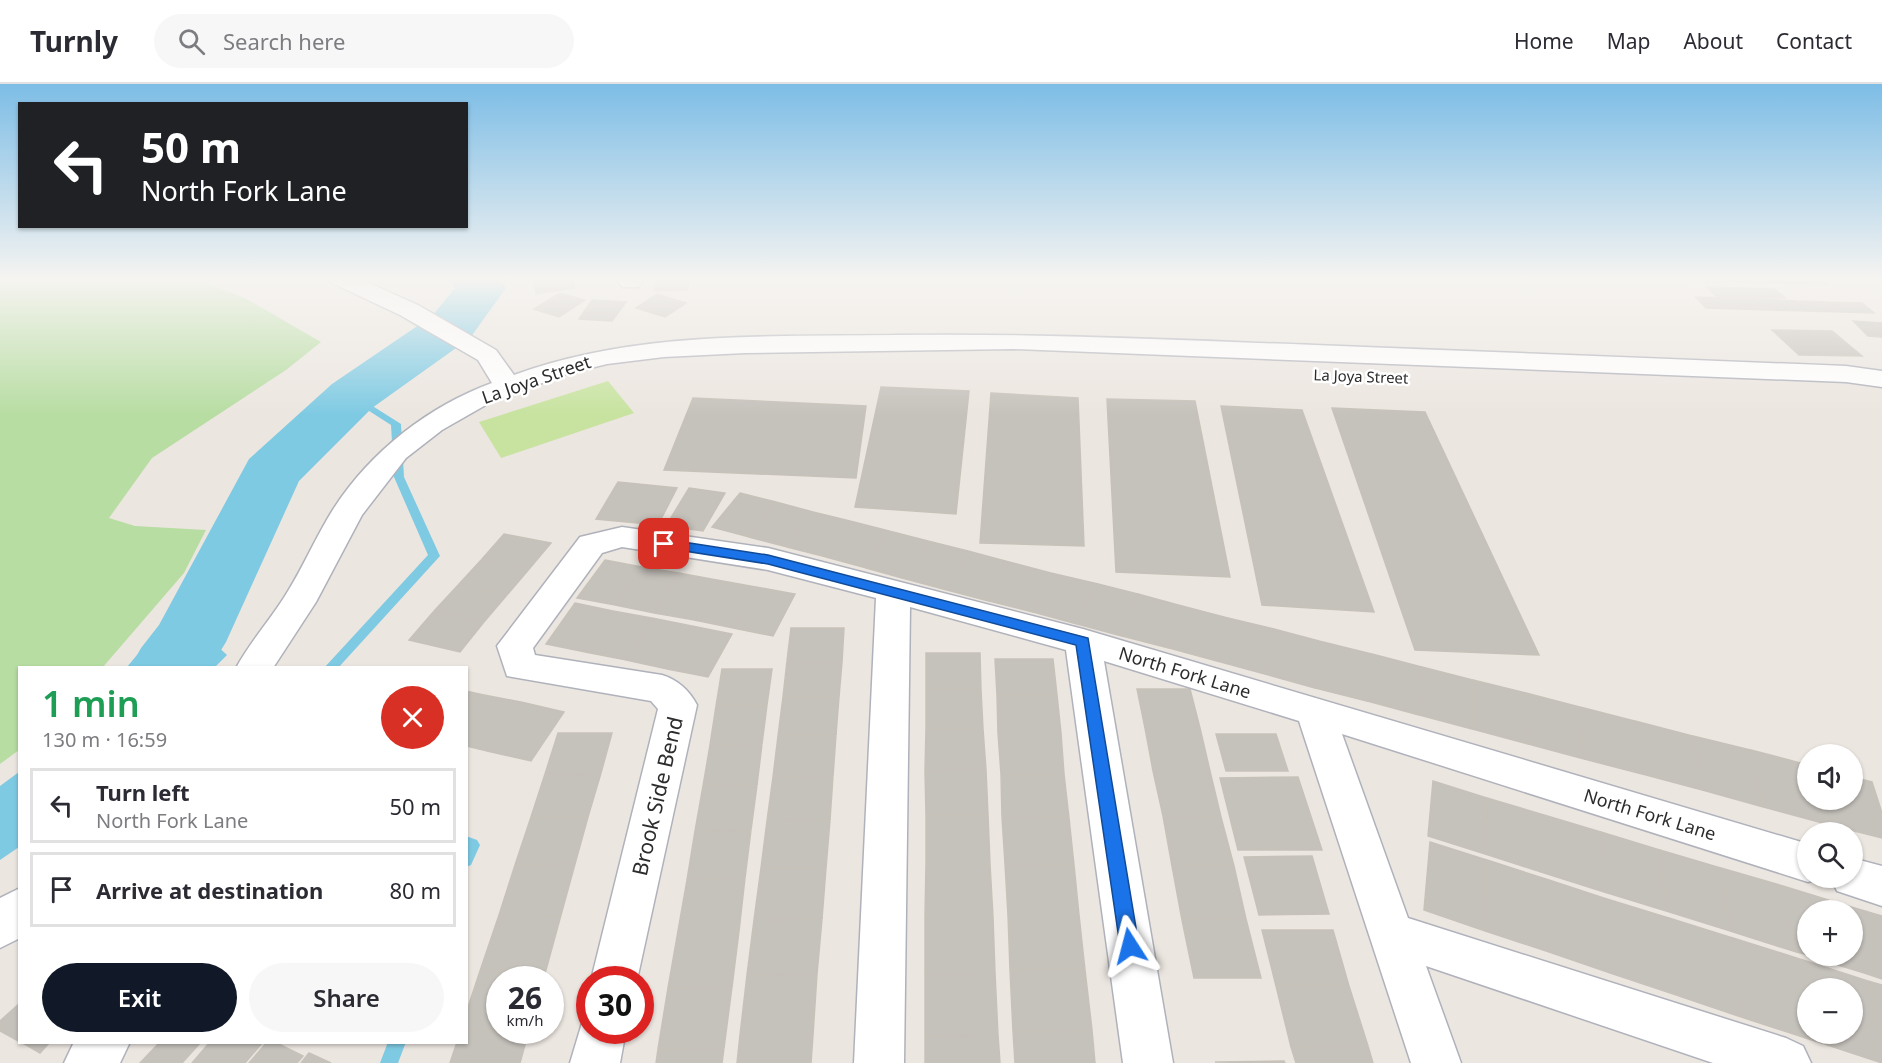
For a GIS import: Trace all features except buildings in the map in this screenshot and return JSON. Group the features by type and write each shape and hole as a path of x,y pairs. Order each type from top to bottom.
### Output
{"street":[{"path":"432,324 487,356 494,391"},
{"name":"La Joya Street","path":"255,666 299,602 348,511 396,452 432,424 494,391 557,368 607,356 694,348 1014,341 1822,373 1882,379"},
{"name":"La Joya Street","path":"841,344 1011,362 1866,396 1882,394"},
{"name":"North Fork Lane","path":"520,666 515,646 591,544 622,537 768,560 1083,642 1316,711 1797,860"},
{"path":"879,1063 893,591"},
{"path":"1083,642 1148,1063"},
{"name":"Brook Side Bend","path":"520,666 662,688 678,705 617,966"},
{"path":"1316,711 1436,1063"},
{"path":"1863,880 1882,886"},
{"path":"0,927 18,910"},
{"path":"1391,933 1786,1063"},
{"path":"89,1063 104,1044"},
{"path":"595,1063 599,1044"}],"green space":[{"path":"0,324 289,324 321,342 286,370 152,458 109,518 135,526 206,530 184,573 104,666 18,666 18,751 0,764"},
{"path":"608,381 634,413 501,458 479,422"}],"water":[{"path":"176,608 227,655 216,666 128,666"},
{"path":"18,773 18,848 0,860 0,786"}],"waterway":[{"path":"170,666 188,642 271,473 352,396 454,324"},
{"path":"332,666 434,556 399,477 396,424 352,396"},
{"path":"468,843 472,845 468,855"},
{"path":"389,1063 396,1044"}],"route":[{"path":"664,544 768,560 1083,642 1130,946"}]}
